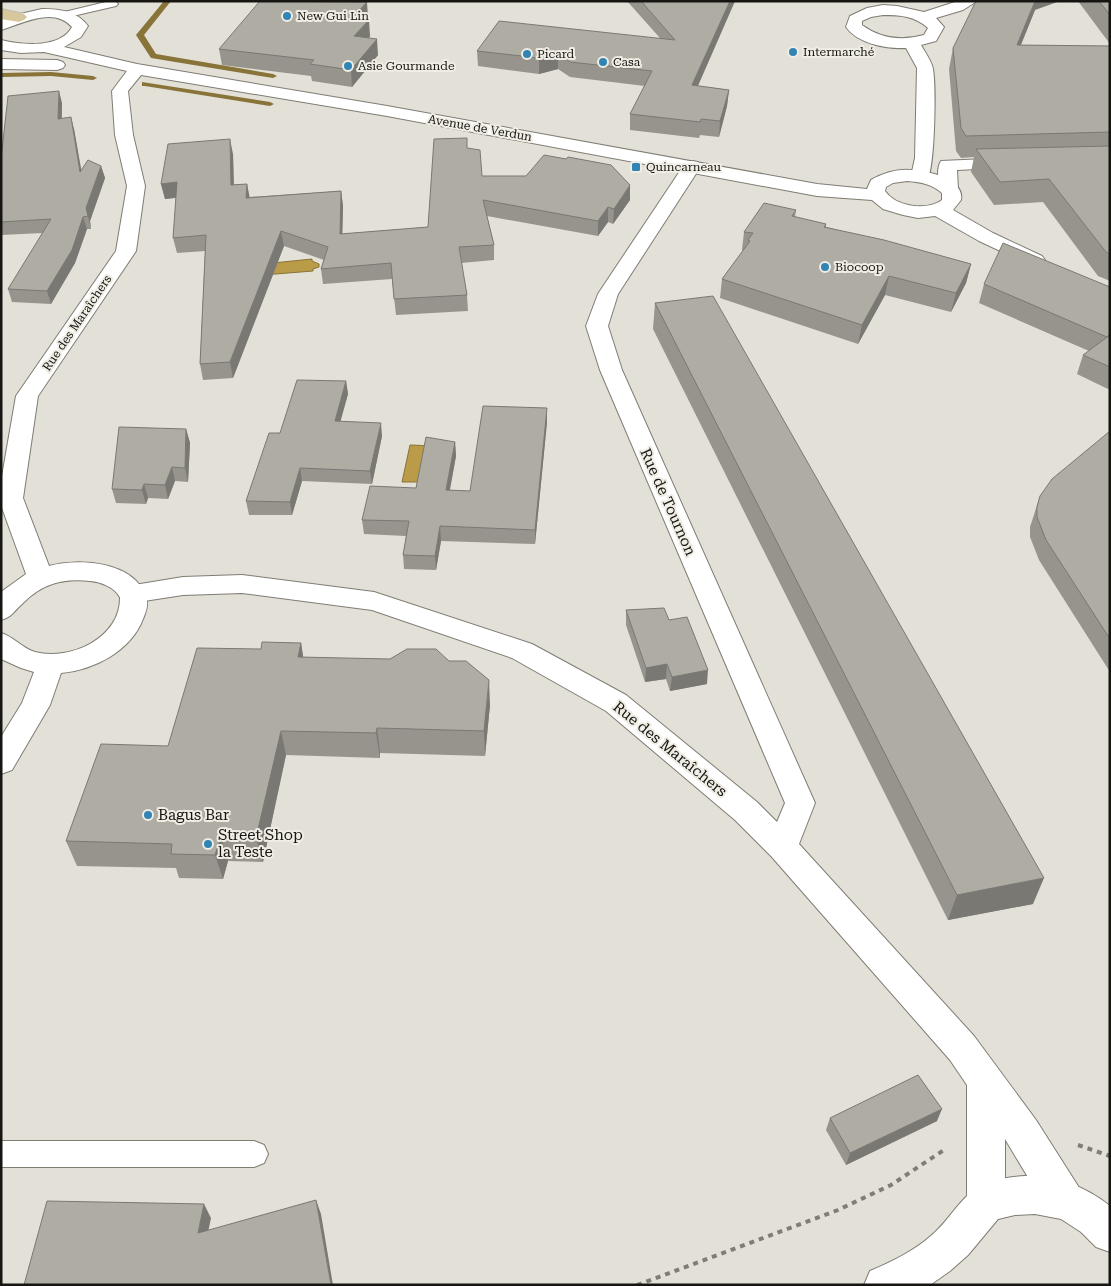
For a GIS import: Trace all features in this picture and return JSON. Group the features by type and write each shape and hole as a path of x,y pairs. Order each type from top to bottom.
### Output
{"main road":[{"path":"1,14 19,17"}],"street":[{"path":"924,17 958,7 970,1"},
{"path":"882,6 924,17 936,27 930,38 912,43 886,42 865,36 854,27 855,19 882,6"},
{"path":"1,25 19,17 43,14 72,24 85,56"},
{"path":"1,45 19,48 44,47 61,43 72,24"},
{"path":"912,43 925,68 924,158 920,176"},
{"name":"Avenue de Verdun","path":"44,47 137,69 692,166 817,190 876,195"},
{"path":"4,64 19,48"},
{"path":"4,64 57,65"},
{"name":"Rue des Maraîchers","path":"40,578 11,498 27,396 126,251 136,186 124,135 120,91 137,69"},
{"path":"949,189 947,165 1024,163"},
{"name":"Rue de Tournon","path":"692,166 608,294 597,326 611,370 800,803 782,848"},
{"path":"907,175 920,176 942,183 949,189 953,195 952,201 948,206 939,210 915,212 902,211 882,202 876,195 875,189 878,183 885,179 907,175"},
{"path":"939,210 1005,248 1049,265"},
{"path":"1,611 7,602 22,588 40,578 63,571 85,570 106,574 122,582 131,594 133,609 128,624 115,639 96,652 74,660 50,665 30,661 13,655 1,643"},
{"name":"Rue des Maraîchers","path":"131,594 183,586 242,584 374,602 522,651 616,703 746,811 782,848 962,1048 1023,1134 1064,1200"},
{"path":"1,762 36,705 50,665"},
{"path":"985,1081 988,1164 986,1204"},
{"path":"884,1285 900,1280 933,1261 962,1233 986,1204 1008,1196 1038,1196 1064,1200 1108,1230"}],"lane":[{"path":"72,24 116,3"},
{"path":"1,1154 254,1154"}],"path":[{"path":"637,1285 838,1210 891,1185 963,1138 986,1135"}],"shaded area":[{"path":"312,259 312,261 319,264 319,267 313,269 313,271 263,275 263,264"},
{"path":"410,445 435,446 428,482 402,482"}],"building":[{"path":"260,1 367,2 351,19 369,20 354,36 377,39 351,70 310,64 314,60 219,49"},
{"path":"641,1 730,1 692,85 729,90 720,121 701,119 700,122 630,114 652,71 570,62 558,53 539,58 477,51 499,21 675,40"},
{"path":"976,1 1035,1 1017,45 1110,46 1110,132 966,136 961,128 953,48"},
{"path":"1099,1 1110,1 1110,15"},
{"path":"59,91 58,119 71,117 80,172 88,160 101,166 86,208 88,216 83,217 72,250 47,291 8,289 51,219 1,222 1,159 8,96"},
{"path":"467,138 467,148 480,150 482,176 526,176 544,155 566,159 568,157 611,165 630,185 614,209 608,207 598,221 483,200 494,245 459,247 467,295 394,299 391,263 321,269 328,247 281,231 230,362 200,364 206,235 173,238 177,182 161,184 168,144 230,139 231,185 247,184 246,198 341,191 340,234 428,227 434,139"},
{"path":"1110,146 1110,254 1106,252 1049,179 1000,182 976,149"},
{"path":"764,203 796,210 792,216 826,224 824,227 884,240 971,264 956,293 889,276 862,325 722,279 750,241 748,240 753,233 744,232"},
{"path":"1003,243 1110,287 1110,334 1107,337 984,284"},
{"path":"713,296 1044,878 957,895 655,303"},
{"path":"1110,335 1110,367 1083,355"},
{"path":"297,380 346,381 335,421 381,423 370,471 300,468 290,502 246,501 269,433 280,433"},
{"path":"483,406 547,408 535,530 440,526 435,556 403,555 409,521 362,520 370,486 416,488 426,437 455,442 446,490 470,491"},
{"path":"119,427 186,429 185,468 172,467 165,485 144,484 142,490 112,489"},
{"path":"1110,431 1110,639 1046,540 1037,517 1037,507 1040,496 1052,479"},
{"path":"664,608 669,620 687,617 708,670 672,677 667,664 646,668 626,610"},
{"path":"262,642 301,643 298,657 390,659 407,649 436,649 449,661 466,661 489,680 484,731 377,728 376,733 281,731 256,838 221,837 215,855 171,854 172,844 66,841 101,744 168,746 197,648 261,649"},
{"path":"918,1075 942,1109 850,1153 830,1118"},
{"path":"316,1200 331,1285 24,1285 47,1201 204,1204 198,1233"}],"waterway":[{"path":"168,1 140,35 154,56 273,76"},
{"path":"1,75 51,74 93,78"},
{"path":"145,84 270,104"}],"place":[{"name":"New Gui Lin","path":"287,16"},
{"name":"Intermarché","path":"793,52"},
{"name":"Picard","path":"527,54"},
{"name":"Casa","path":"603,62"},
{"name":"Asie Gourmande","path":"348,66"},
{"name":"Quincarneau","path":"636,167"},
{"name":"Biocoop","path":"825,267"},
{"name":"Bagus Bar","path":"148,815"},
{"name":"Street Shop la Teste","path":"208,844"}]}
